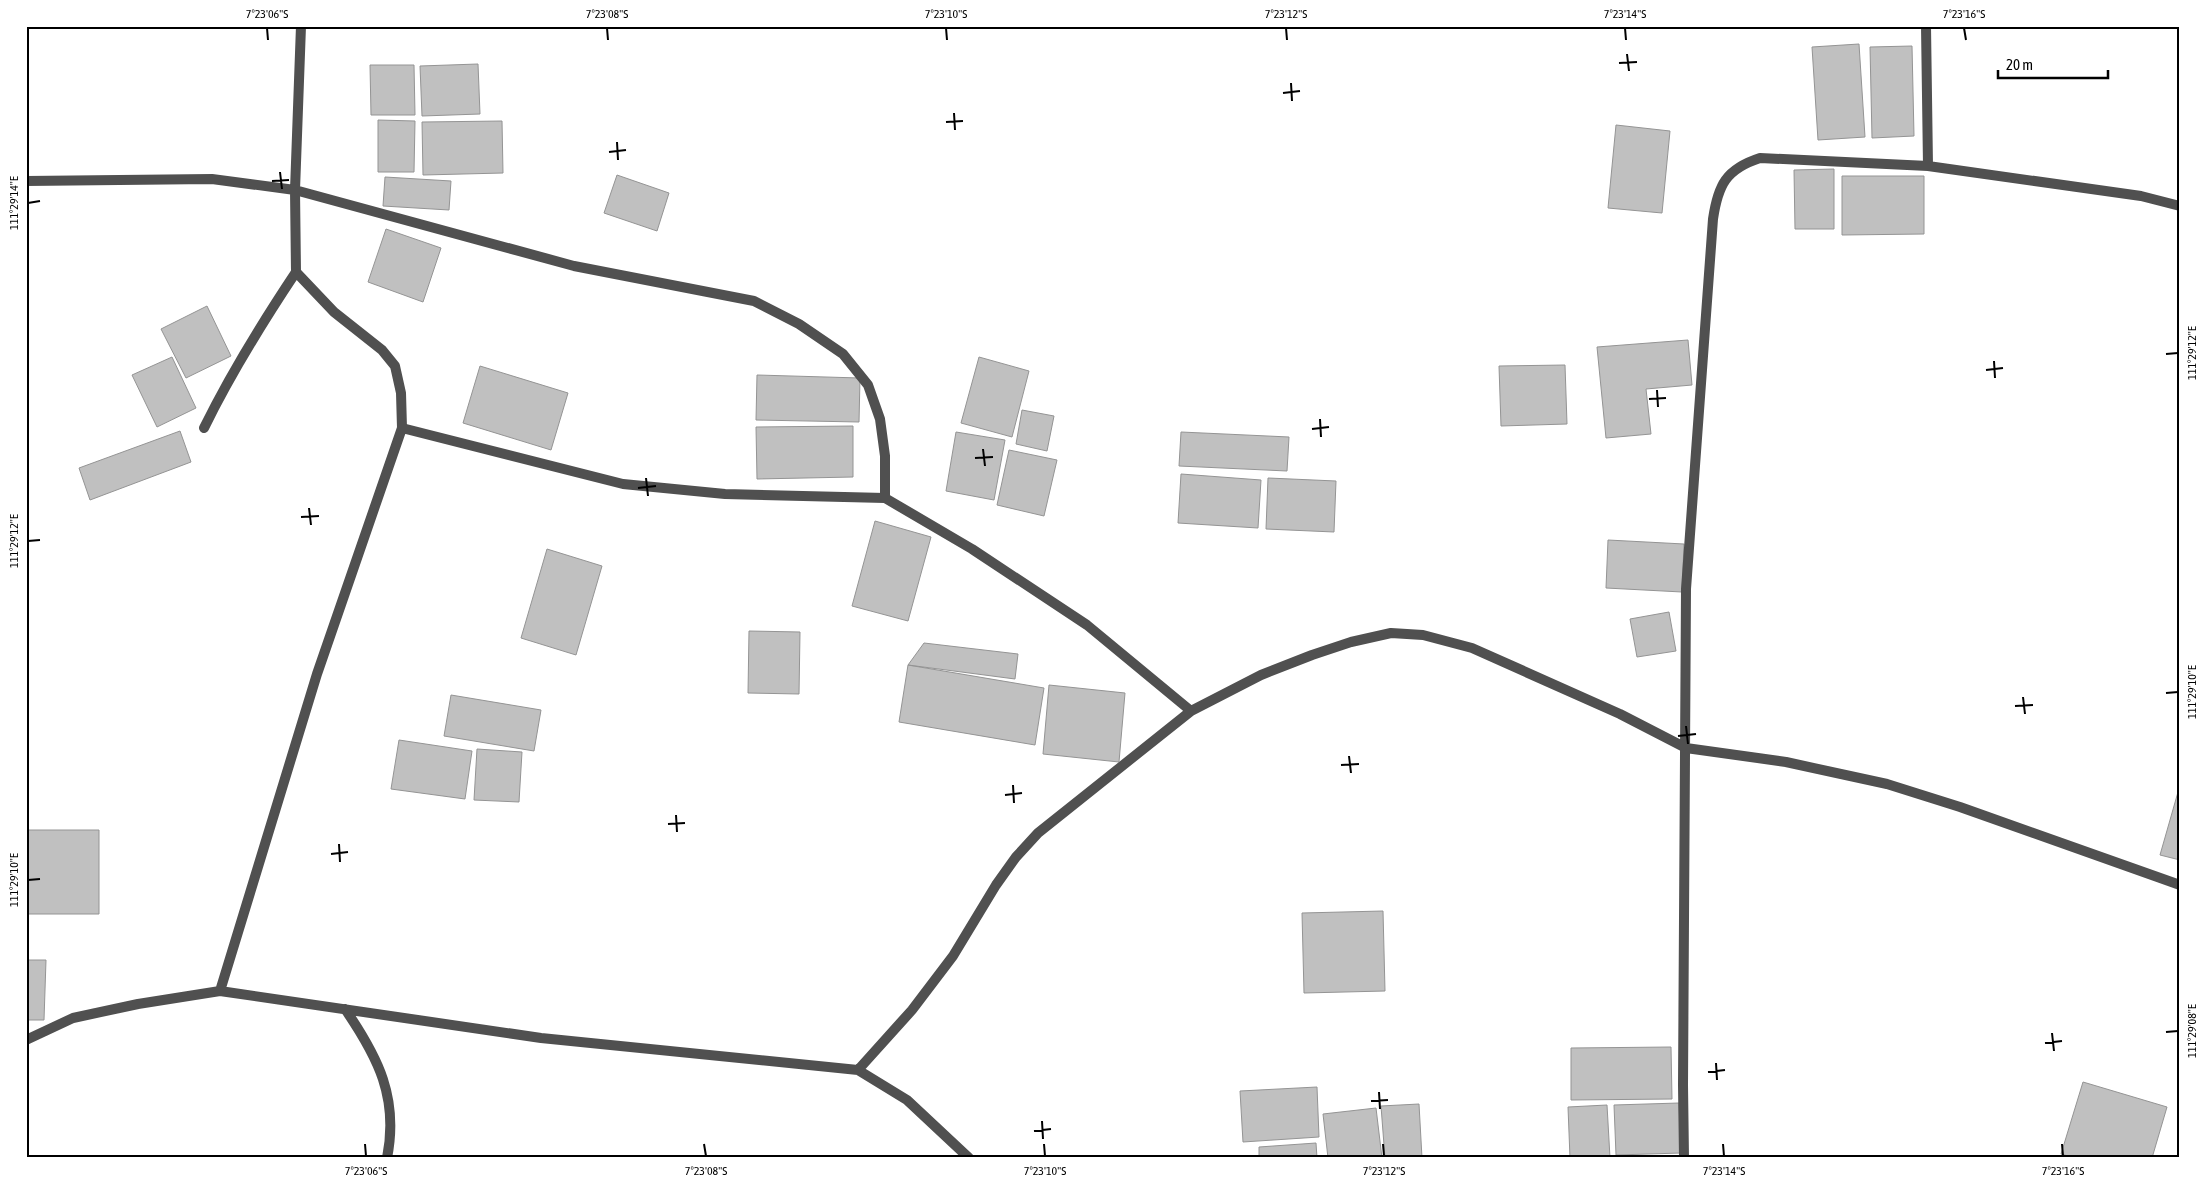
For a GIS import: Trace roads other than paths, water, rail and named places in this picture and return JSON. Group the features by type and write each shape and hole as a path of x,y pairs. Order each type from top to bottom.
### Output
{"street":[{"path":"204,428 226,383 251,340 296,272 295,190 301,26"},
{"path":"1926,26 1928,166"},
{"path":"1684,1158 1686,589 1712,219 1716,196 1725,178 1741,164 1760,158 1928,166 2141,196 2180,206"},
{"path":"26,181 212,179 295,190 574,266 754,301 799,324 843,354 868,385 880,419 885,456 885,498"},
{"path":"220,991 317,674 402,428 401,393 395,366 382,350 334,312 296,272"},
{"path":"402,428 623,484 726,494 885,498 972,549 1087,625 1191,711"},
{"path":"858,1070 912,1010 953,956 1016,857 1038,833 1191,711 1261,675 1351,642 1391,634 1423,635 1472,648 1620,714 1686,748 1786,762 1887,784 1960,807 2180,885"},
{"path":"26,1040 73,1018 138,1004 220,991 541,1038 858,1070 907,1100 969,1158"},
{"path":"345,1009 368,1041 382,1074 389,1100 391,1130 387,1158"}]}
